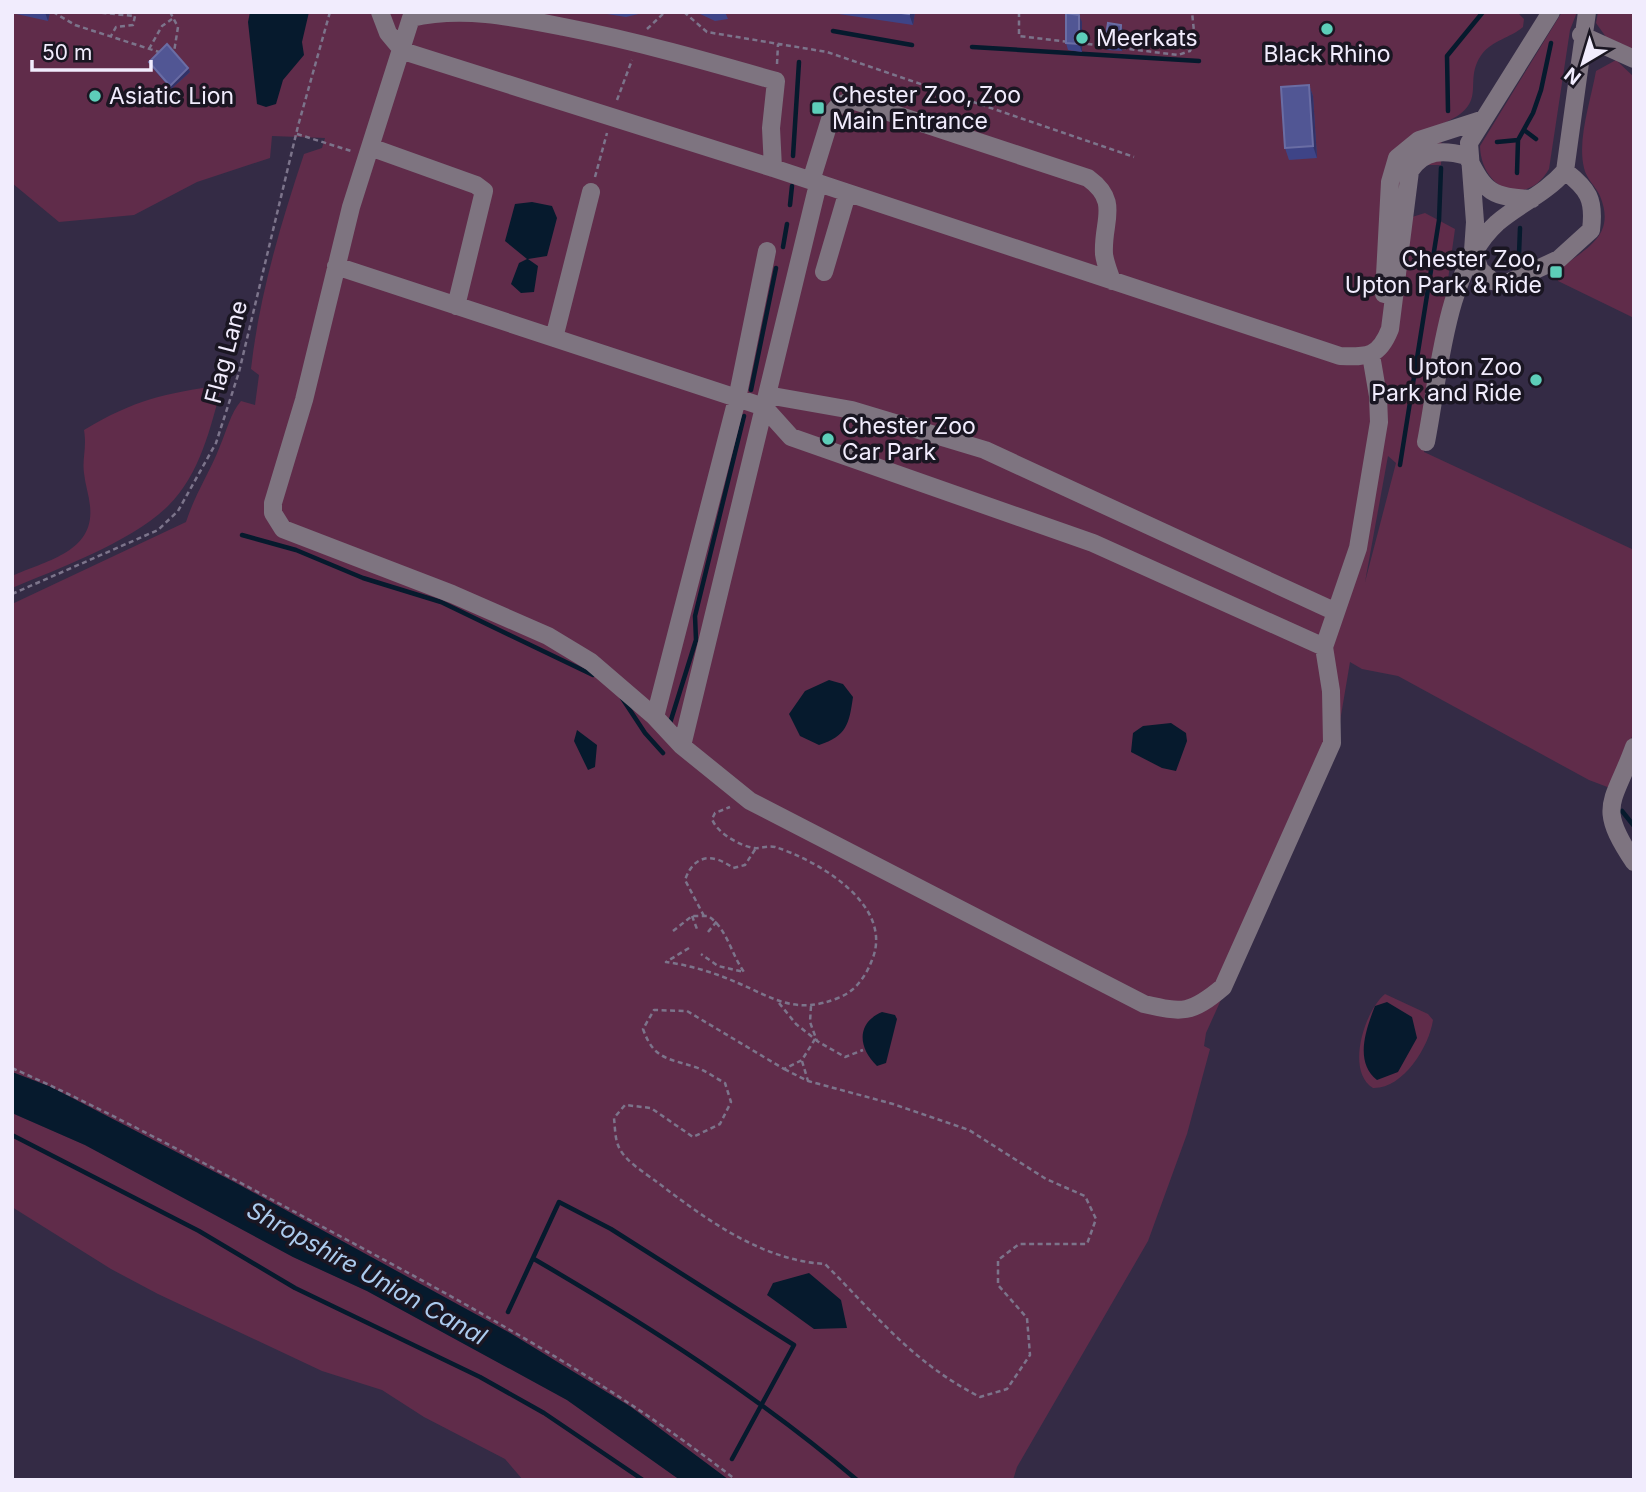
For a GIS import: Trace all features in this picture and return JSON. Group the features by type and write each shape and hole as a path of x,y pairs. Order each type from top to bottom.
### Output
{"street":[{"path":"380,12 388,33 403,51 773,168 1340,356 1364,356 1384,345 1390,329 1410,172 1418,160 1447,151 1468,156 1488,191 1499,196 1532,199"},
{"path":"1551,12 1469,143 1475,222 1474,251 1480,270 1492,281 1505,284 1537,271 1583,240 1591,230 1591,201 1585,186 1565,171"},
{"path":"1426,442 1454,298 1474,251 1496,224 1550,188 1565,171 1581,35 1587,12"},
{"path":"773,168 771,128 776,81 640,42 495,14 427,14 411,18 403,51 389,82 336,266 304,400 273,513 283,529 452,594 548,636 591,662 655,717 682,746 750,802 1144,1004 1174,1011 1201,1006 1223,987 1332,743 1331,691 1324,647 1357,548 1379,422 1378,396 1364,356"},
{"path":"1581,35 1634,59"},
{"path":"682,746 766,401 832,113 838,106 852,100 1088,178 1101,187 1107,199 1109,214 1104,256 1112,281"},
{"path":"1364,356 1372,347 1382,315 1390,182 1397,158 1419,140 1484,119"},
{"path":"369,152 476,184 484,191 456,306"},
{"path":"554,338 591,192"},
{"path":"824,272 847,194"},
{"path":"655,717 737,399 767,251"},
{"path":"336,266 737,399 852,410 985,450 1336,612"},
{"path":"766,401 791,437 1093,542 1324,647"},
{"path":"1634,747 1609,814 1614,832 1634,862"}],"path":[{"path":"53,12 75,25 161,52"},
{"path":"93,12 135,16 133,25 116,27 111,36"},
{"path":"170,12 178,27 173,55"},
{"name":"Flag Lane","path":"12,594 158,530 178,511 216,443 239,372 296,134 330,12"},
{"path":"640,42 649,25 665,12"},
{"path":"684,12 707,32 827,52 1134,157"},
{"path":"1019,12 1019,36 1178,55 1190,51 1195,41 1192,12"},
{"path":"149,49 162,26 173,18"},
{"path":"296,134 369,152"},
{"path":"689,948 666,962 731,980 779,1003 811,1006 839,998 853,990 874,955 876,939 870,918 853,892 819,867 773,846 756,848 724,834 715,827 712,819 715,813 750,802"},
{"path":"704,916 685,880 692,866 709,856 717,857 733,868 745,865 756,848"},
{"path":"692,916 697,929"},
{"path":"673,931 692,916 704,916 717,921 744,972 718,966 701,954"},
{"path":"708,932 717,921"},
{"path":"779,1003 796,1024 845,1057 863,1050"},
{"path":"784,1069 802,1060 815,1039 810,1022 811,1006"},
{"path":"654,1010 687,1011 784,1069 808,1081 893,1104 969,1130 1046,1179 1085,1196 1096,1219 1087,1244 1019,1244 998,1260 998,1285 1027,1318 1030,1355 1007,1389 980,1397 944,1379 906,1349 825,1264 804,1262 756,1246 705,1218 635,1166 618,1146 614,1118 625,1105 651,1108 693,1136 720,1124 731,1102 725,1083 695,1067 671,1062 649,1044 643,1029 654,1010"},
{"path":"802,1060 808,1081"},
{"path":"12,1068 138,1127 422,1278 617,1393 736,1480"}],"shaded area":[{"path":"12,12 1517,12 1524,19 1523,27 1491,45 1482,54 1476,64 1471,100 1457,116 1442,124 1441,165 1426,165 1418,171 1412,217 1425,213 1455,229 1424,452 1634,550 1634,732 1610,788 1589,780 1398,676 1362,669 1350,662 1336,745 1206,1033 1204,1046 1210,1049 1187,1134 1148,1241 1017,1467 1013,1480 729,1480 631,1407 510,1333 236,1183 51,1087 12,1072 12,604 186,522 234,411 241,401 255,405 259,375 251,369 259,314 272,260 304,154 322,148 325,138 272,136 270,158 197,182 134,215 59,222 12,183","holes":["1388,456 1396,463 1365,582"]},
{"path":"1562,12 1577,12 1570,30 1549,169 1529,188 1517,191 1506,189 1496,183 1488,173 1482,161 1480,146"},
{"path":"1598,12 1634,12 1634,50 1606,37 1596,23"},
{"path":"1616,60 1634,77 1634,318 1558,281 1561,268 1597,239 1602,230 1604,209 1600,196 1584,168 1582,145 1596,71"},
{"path":"222,385 209,433 196,465 179,494 168,506 153,519 115,542 12,588 12,576 66,552 85,534 90,522 90,506 84,468 84,430 119,411 150,399"},
{"path":"1385,994 1428,1014 1433,1020 1426,1042 1413,1064 1394,1082 1373,1088 1365,1080 1359,1055 1365,1026"},
{"path":"12,1113 85,1145 293,1257 367,1291 567,1400 680,1480 523,1480 505,1459 424,1417 382,1390 322,1371 111,1269 12,1207"}],"water":[{"path":"250,12 309,12 302,42 304,55 283,80 276,104 266,107 257,104 248,22"},
{"path":"532,202 552,206 557,218 547,256 528,259 538,266 534,292 521,293 511,284 519,263 527,259 505,241 515,204"},
{"path":"829,680 843,684 853,697 845,728 836,738 819,745 800,736 789,714 805,691"},
{"path":"1171,723 1186,733 1187,741 1176,771 1162,768 1131,752 1133,733 1143,726"},
{"path":"577,730 597,745 595,767 588,770 574,741"},
{"path":"1387,1002 1412,1017 1417,1038 1398,1072 1377,1080 1366,1064 1364,1045 1375,1006"},
{"path":"882,1012 895,1015 897,1019 886,1063 877,1066 866,1052 863,1036 868,1023"},
{"name":"Shropshire Union Canal","path":"12,1072 51,1087 236,1183 510,1333 631,1407 729,1480 680,1480 567,1400 367,1291 293,1257 85,1145 12,1113"},
{"path":"809,1273 841,1300 847,1328 814,1329 767,1295 773,1283"}],"building":[{"path":"1066,13 1079,15 1079,44 1066,43"},
{"path":"1108,23 1121,25 1120,44 1105,42"},
{"path":"167,44 188,68 170,86 149,62"},
{"path":"1309,85 1313,146 1285,148 1281,87"}],"waterway":[{"path":"1448,111 1447,56 1483,12"},
{"path":"833,31 912,45"},
{"path":"1517,173 1518,140 1533,113 1541,90 1551,43"},
{"path":"972,47 1199,61"},
{"path":"793,156 799,62"},
{"path":"1524,130 1536,139"},
{"path":"1497,142 1518,140"},
{"path":"1400,465 1439,220 1441,168"},
{"path":"790,205 792,186"},
{"path":"783,247 787,224"},
{"path":"1519,254 1520,228"},
{"path":"751,390 776,268"},
{"path":"670,723 696,640 695,616 744,416"},
{"path":"242,535 296,550 363,578 441,602 593,675"},
{"path":"622,698 645,733 663,753"},
{"path":"1622,811 1634,826"},
{"path":"12,1135 199,1231 295,1288 480,1377 544,1413 643,1480"},
{"path":"508,1312 559,1202 611,1229 794,1345 732,1459"},
{"path":"534,1259 618,1309 741,1390 857,1480"}],"place":[{"name":"Black Rhino","path":"1327,29"},
{"name":"Meerkats","path":"1082,38"},
{"name":"Asiatic Lion","path":"95,96"},
{"name":"Chester Zoo, Zoo Main Entrance","path":"818,108"},
{"name":"Chester Zoo, Upton Park & Ride","path":"1556,272"},
{"name":"Upton Zoo Park and Ride","path":"1536,380"},
{"name":"Chester Zoo Car Park","path":"828,439"}]}
